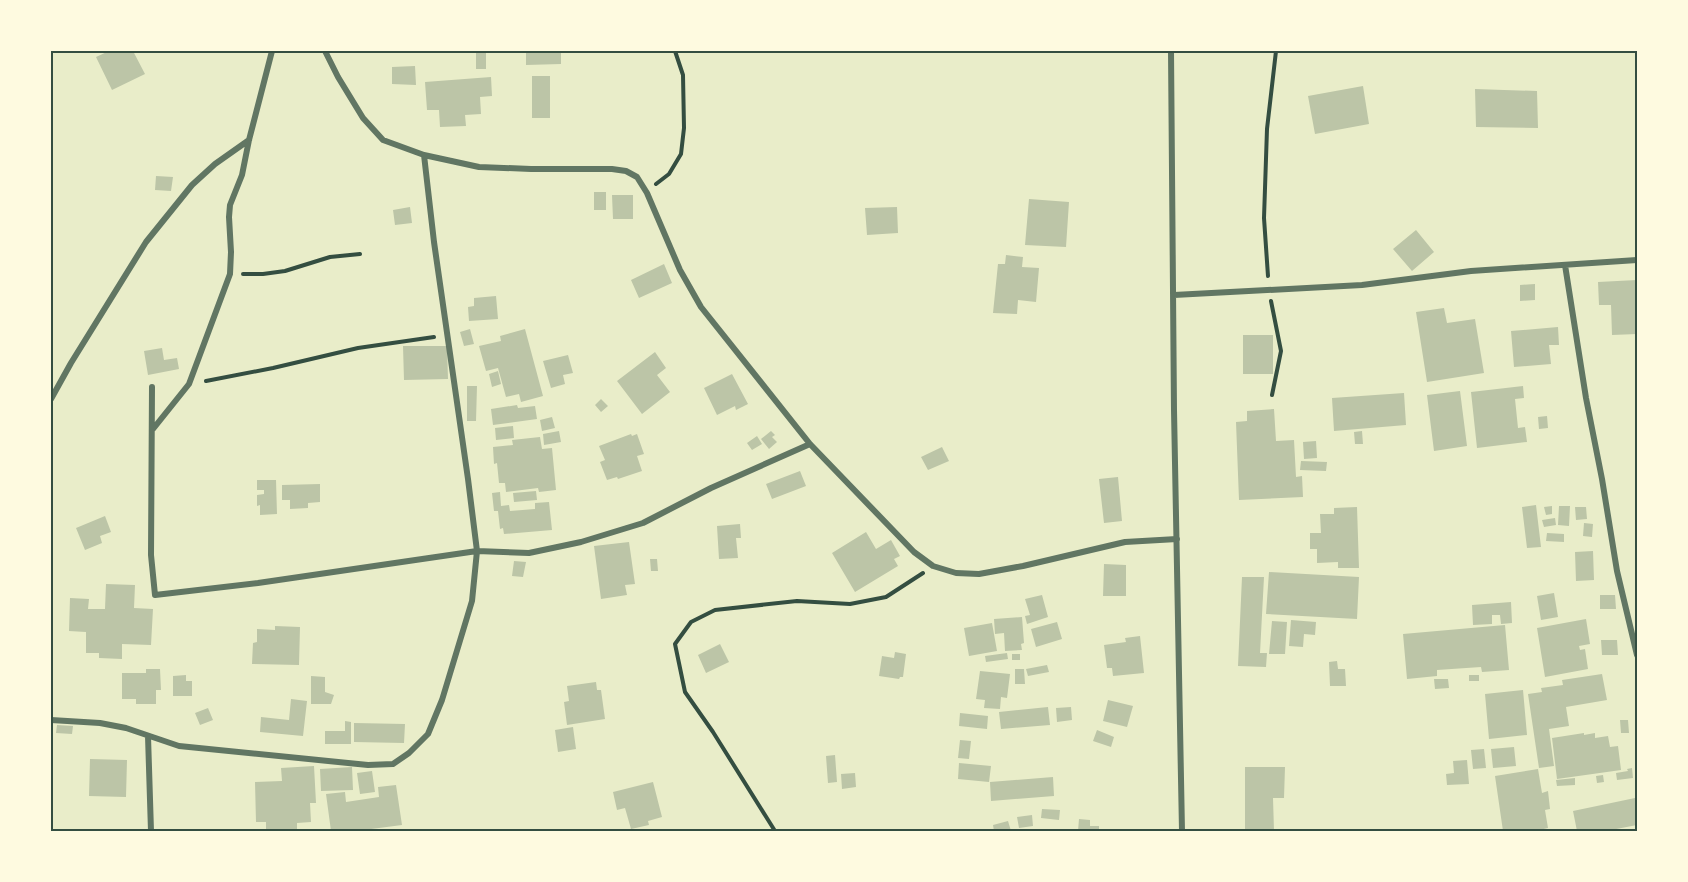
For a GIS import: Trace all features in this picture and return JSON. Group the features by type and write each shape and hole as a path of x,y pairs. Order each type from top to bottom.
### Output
{"street":[{"path":"153,430 189,384 230,274 230,205 242,176 272,51"},
{"path":"325,51 363,118 383,140 424,155 479,167 612,169 626,171 637,177 701,307 810,444 914,552 933,566 956,573 979,574 1125,542 1177,539"},
{"path":"1172,51 1182,831"},
{"path":"51,399 70,363 146,242 192,185 215,164 249,140"},
{"path":"51,720 100,723 126,728 178,746 368,765 393,764 409,753 428,734 442,700 472,601 477,551 424,155"},
{"path":"1174,295 1362,285 1471,272 1637,260"},
{"path":"1565,265 1617,572 1637,655"},
{"path":"152,387 151,555 155,595 258,583 477,551 529,553 581,542 643,523 711,488 810,444"},
{"path":"148,736 151,831"}],"path":[{"path":"646,193 669,174 681,154 684,128 683,75 675,51"},
{"path":"1272,395 1281,351 1269,289 1264,218 1267,140 1276,51"},
{"path":"230,274 285,271 330,257 360,254"},
{"path":"189,384 273,368 358,348 447,335"},
{"path":"775,831 685,692 675,644 691,622 715,610 797,601 850,604 886,597 933,566"}],"building":[{"path":"109,51 133,51 145,74 112,90 96,57"},
{"path":"476,51 486,51 486,69 476,69"},
{"path":"526,51 561,51 561,64 526,65"},
{"path":"415,66 416,85 392,84 392,67"},
{"path":"532,76 550,76 550,118 532,118"},
{"path":"491,77 492,96 480,97 481,114 465,115 466,126 440,127 439,110 427,110 425,82"},
{"path":"1363,86 1369,124 1315,134 1308,96"},
{"path":"1475,89 1537,91 1538,128 1476,127"},
{"path":"156,176 173,177 171,191 155,190"},
{"path":"594,192 606,192 606,210 594,210"},
{"path":"612,195 633,195 633,219 613,219"},
{"path":"1029,199 1069,202 1066,247 1025,245"},
{"path":"410,207 412,223 395,225 393,210"},
{"path":"897,207 898,233 867,235 865,208"},
{"path":"1416,230 1434,252 1412,271 1393,249"},
{"path":"1006,255 1023,257 1022,267 1039,268 1036,302 1018,300 1017,314 993,313 998,264 1005,264"},
{"path":"664,264 672,283 639,298 631,280"},
{"path":"1637,280 1637,334 1612,335 1611,305 1599,305 1598,282"},
{"path":"1535,284 1535,300 1520,301 1520,285"},
{"path":"496,296 498,319 469,321 468,307 474,306 474,298"},
{"path":"1444,308 1447,323 1475,319 1484,373 1427,382 1416,312"},
{"path":"1558,327 1559,345 1549,345 1551,364 1514,367 1511,331"},
{"path":"470,329 474,344 464,346 460,332"},
{"path":"525,329 543,396 521,402 519,394 506,397 498,368 486,371 479,346 501,341 500,336"},
{"path":"1243,335 1273,335 1273,374 1243,374"},
{"path":"403,346 447,346 448,379 404,380"},
{"path":"162,348 164,360 177,358 179,369 148,375 144,351"},
{"path":"655,352 666,368 657,375 670,392 642,414 617,381"},
{"path":"568,355 573,373 563,375 565,384 551,388 543,361"},
{"path":"498,371 501,384 492,387 489,374"},
{"path":"732,374 748,404 736,410 735,406 717,415 704,388"},
{"path":"467,386 477,386 476,421 467,421"},
{"path":"1523,386 1524,398 1515,399 1518,428 1525,427 1527,442 1477,448 1471,392"},
{"path":"1460,391 1467,446 1434,451 1427,395"},
{"path":"1404,393 1406,425 1334,431 1332,398"},
{"path":"601,399 608,406 601,412 595,405"},
{"path":"517,405 518,408 535,406 537,419 493,425 491,409"},
{"path":"1274,409 1276,441 1294,440 1296,477 1302,476 1303,497 1239,500 1236,422 1247,421 1247,411"},
{"path":"1547,416 1548,428 1539,429 1538,417"},
{"path":"552,417 555,428 542,431 540,420"},
{"path":"513,426 514,438 496,440 495,428"},
{"path":"559,431 561,442 544,445 543,434"},
{"path":"771,431 775,435 772,437 777,442 769,449 761,439"},
{"path":"1362,431 1363,444 1355,444 1354,432"},
{"path":"631,434 632,436 637,434 644,454 637,456 642,471 607,480 600,462 605,460 599,446"},
{"path":"757,436 762,444 752,450 747,443"},
{"path":"540,437 542,449 552,448 556,490 539,492 538,488 506,492 505,483 499,483 497,463 494,464 493,447 513,445 512,440"},
{"path":"1316,441 1317,458 1304,459 1303,442"},
{"path":"942,447 949,461 928,470 921,457"},
{"path":"1301,461 1327,462 1326,471 1300,470"},
{"path":"800,471 806,486 772,499 766,484"},
{"path":"1118,477 1122,521 1104,523 1099,479"},
{"path":"257,480 276,480 277,514 260,515 257,495 264,494 264,490 257,490"},
{"path":"320,484 320,502 308,503 308,508 290,509 290,500 282,500 282,485"},
{"path":"536,491 537,500 514,502 513,493"},
{"path":"500,492 501,506 509,505 510,511 535,509 535,503 549,502 552,530 504,534 503,528 500,529 498,511 494,511 492,493"},
{"path":"1536,505 1541,547 1527,548 1522,507"},
{"path":"1552,506 1552,514 1546,515 1544,507"},
{"path":"1559,506 1570,506 1569,526 1558,525"},
{"path":"1357,507 1359,568 1338,568 1338,562 1317,563 1317,549 1310,549 1310,533 1321,533 1320,514 1334,514 1334,508"},
{"path":"1575,507 1586,507 1587,519 1576,520"},
{"path":"105,516 111,532 100,536 102,543 85,550 76,528"},
{"path":"1555,518 1556,525 1544,527 1542,520"},
{"path":"1584,523 1593,524 1592,537 1583,536"},
{"path":"740,524 741,538 736,538 738,558 719,559 717,526"},
{"path":"866,532 876,549 891,540 900,556 894,559 898,566 855,592 832,553"},
{"path":"1547,533 1564,534 1564,542 1546,541"},
{"path":"629,542 635,584 625,585 627,595 601,599 594,546"},
{"path":"1593,551 1594,580 1576,581 1575,552"},
{"path":"650,559 657,559 658,571 651,571"},
{"path":"514,561 526,562 523,577 512,576"},
{"path":"1104,564 1126,565 1126,596 1103,596"},
{"path":"1269,572 1359,577 1357,619 1266,614"},
{"path":"1242,577 1264,577 1260,653 1267,653 1266,667 1238,666"},
{"path":"106,584 135,585 134,608 153,609 151,645 122,644 122,659 99,658 99,653 86,653 86,632 69,631 70,598 89,599 88,609 105,609"},
{"path":"1554,593 1558,617 1541,620 1537,596"},
{"path":"1042,595 1048,617 1027,624 1025,616 1030,615 1025,599"},
{"path":"1600,595 1615,595 1616,609 1600,609"},
{"path":"1511,602 1512,623 1501,624 1500,615 1492,615 1492,624 1473,625 1472,605"},
{"path":"1022,617 1024,643 1021,644 1022,650 1005,651 1004,633 995,634 994,619"},
{"path":"1586,619 1590,644 1579,646 1580,650 1585,649 1588,669 1545,677 1537,628"},
{"path":"1291,620 1316,622 1315,635 1304,634 1303,647 1289,646"},
{"path":"1272,621 1287,622 1285,654 1269,654"},
{"path":"1057,622 1062,639 1036,647 1031,629"},
{"path":"992,623 997,651 969,656 964,628"},
{"path":"1505,625 1509,670 1482,672 1481,667 1437,670 1437,676 1407,679 1403,634"},
{"path":"275,626 300,627 299,665 252,664 253,643 257,642 257,629 275,630"},
{"path":"1140,636 1144,673 1113,676 1112,668 1107,668 1104,645 1126,642 1125,638"},
{"path":"1601,640 1617,640 1618,655 1602,655"},
{"path":"720,644 729,662 706,673 698,655"},
{"path":"895,652 906,654 903,677 899,679 879,676 882,656 894,658"},
{"path":"1007,653 1008,659 986,662 985,656"},
{"path":"1012,654 1020,654 1020,660 1012,660"},
{"path":"1337,661 1338,669 1345,669 1346,686 1330,686 1329,662"},
{"path":"1047,665 1049,672 1028,676 1026,669"},
{"path":"146,669 160,669 161,690 156,690 156,704 136,704 136,699 122,699 122,673 146,673"},
{"path":"1015,669 1024,669 1025,684 1015,684"},
{"path":"980,671 1010,674 1007,698 1001,697 1000,709 984,708 985,700 976,699"},
{"path":"1602,674 1607,700 1566,707 1569,726 1549,729 1554,766 1539,768 1528,694 1542,692 1541,688 1563,685 1562,680"},
{"path":"186,675 186,681 192,681 192,696 173,696 173,676"},
{"path":"1469,675 1479,675 1479,681 1469,681"},
{"path":"311,676 325,677 325,692 334,695 331,704 311,704"},
{"path":"1434,679 1448,679 1449,688 1435,689"},
{"path":"596,682 597,690 601,690 605,719 567,725 564,702 569,701 567,686"},
{"path":"1523,690 1527,735 1489,739 1485,694"},
{"path":"291,699 307,701 303,736 260,732 261,717 289,720"},
{"path":"1108,700 1133,706 1127,727 1103,721"},
{"path":"1048,707 1050,725 1001,729 999,712"},
{"path":"1071,707 1072,720 1057,722 1056,708"},
{"path":"208,708 213,720 200,725 195,713"},
{"path":"960,713 988,716 987,729 959,726"},
{"path":"1620,720 1628,720 1629,733 1621,733"},
{"path":"345,721 351,722 351,744 325,744 325,731 345,731"},
{"path":"354,723 405,724 404,743 354,742"},
{"path":"57,725 73,726 72,734 56,733"},
{"path":"573,727 576,749 558,752 555,730"},
{"path":"1097,730 1114,737 1111,747 1093,741"},
{"path":"1584,733 1584,735 1595,733 1595,738 1608,736 1610,747 1618,746 1621,770 1557,779 1552,738"},
{"path":"960,740 971,741 969,759 958,758"},
{"path":"1514,747 1516,766 1493,768 1491,749"},
{"path":"1484,749 1486,768 1473,769 1471,750"},
{"path":"835,755 837,782 828,783 826,756"},
{"path":"90,759 127,760 126,797 89,796"},
{"path":"1467,760 1469,784 1447,785 1446,774 1454,773 1453,761"},
{"path":"959,763 991,766 989,782 958,779"},
{"path":"314,766 316,803 310,803 311,822 297,823 297,831 266,831 266,822 256,822 255,782 282,781 281,768"},
{"path":"352,767 353,790 321,791 320,769"},
{"path":"1245,767 1285,767 1284,798 1273,798 1274,831 1245,831"},
{"path":"1632,768 1633,778 1617,780 1616,773"},
{"path":"1538,769 1542,793 1548,791 1550,809 1545,810 1548,828 1535,831 1503,831 1495,776"},
{"path":"372,771 375,792 360,794 357,773"},
{"path":"855,773 856,787 842,789 841,774"},
{"path":"1603,775 1604,782 1597,783 1596,776"},
{"path":"1053,777 1054,796 991,801 990,782"},
{"path":"1575,778 1575,785 1557,786 1556,780"},
{"path":"653,782 662,817 648,821 649,825 631,829 625,808 617,810 613,792"},
{"path":"396,785 402,825 356,831 331,831 326,794 345,792 346,802 379,797 378,787"},
{"path":"1635,798 1637,825 1606,831 1577,831 1573,811"},
{"path":"1042,809 1060,810 1059,820 1041,818"},
{"path":"1032,815 1033,826 1019,828 1017,817"},
{"path":"1079,819 1090,820 1090,826 1099,826 1099,831 1078,831"},
{"path":"1008,821 1011,831 994,831 993,825"}]}
